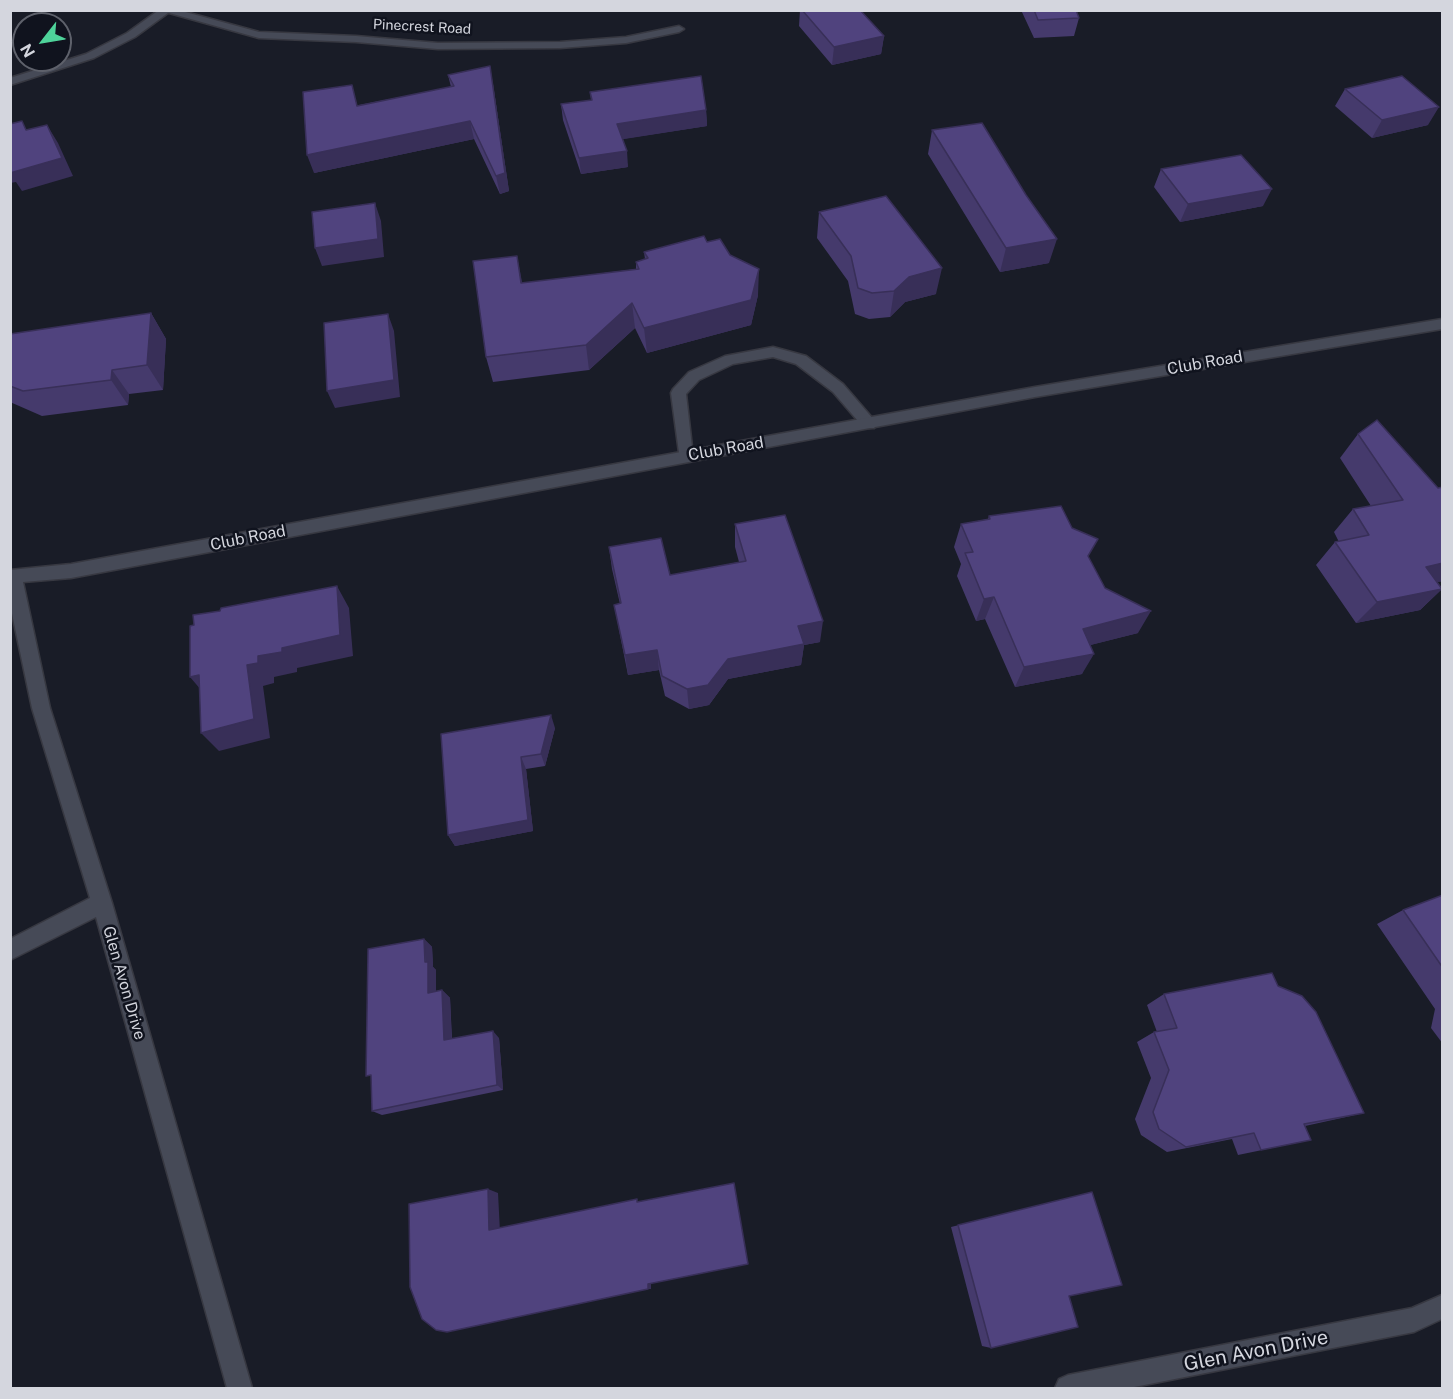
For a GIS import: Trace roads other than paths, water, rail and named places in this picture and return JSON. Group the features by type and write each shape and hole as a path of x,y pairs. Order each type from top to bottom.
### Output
{"street":[{"name":"Pinecrest Road","path":"167,11 259,35 438,45 560,45 626,40 679,29"},
{"path":"10,82 90,56 131,35 167,11"},
{"name":"Club Road","path":"12,577 71,571 1035,392 1443,324"},
{"path":"685,456 678,393 694,376 730,360 773,352 801,360 838,388 869,424"},
{"name":"Glen Avon Drive","path":"12,577 41,708 102,903 239,1389"},
{"path":"10,950 102,903"},
{"name":"Glen Avon Drive","path":"1068,1389 1414,1320 1443,1307"}]}
